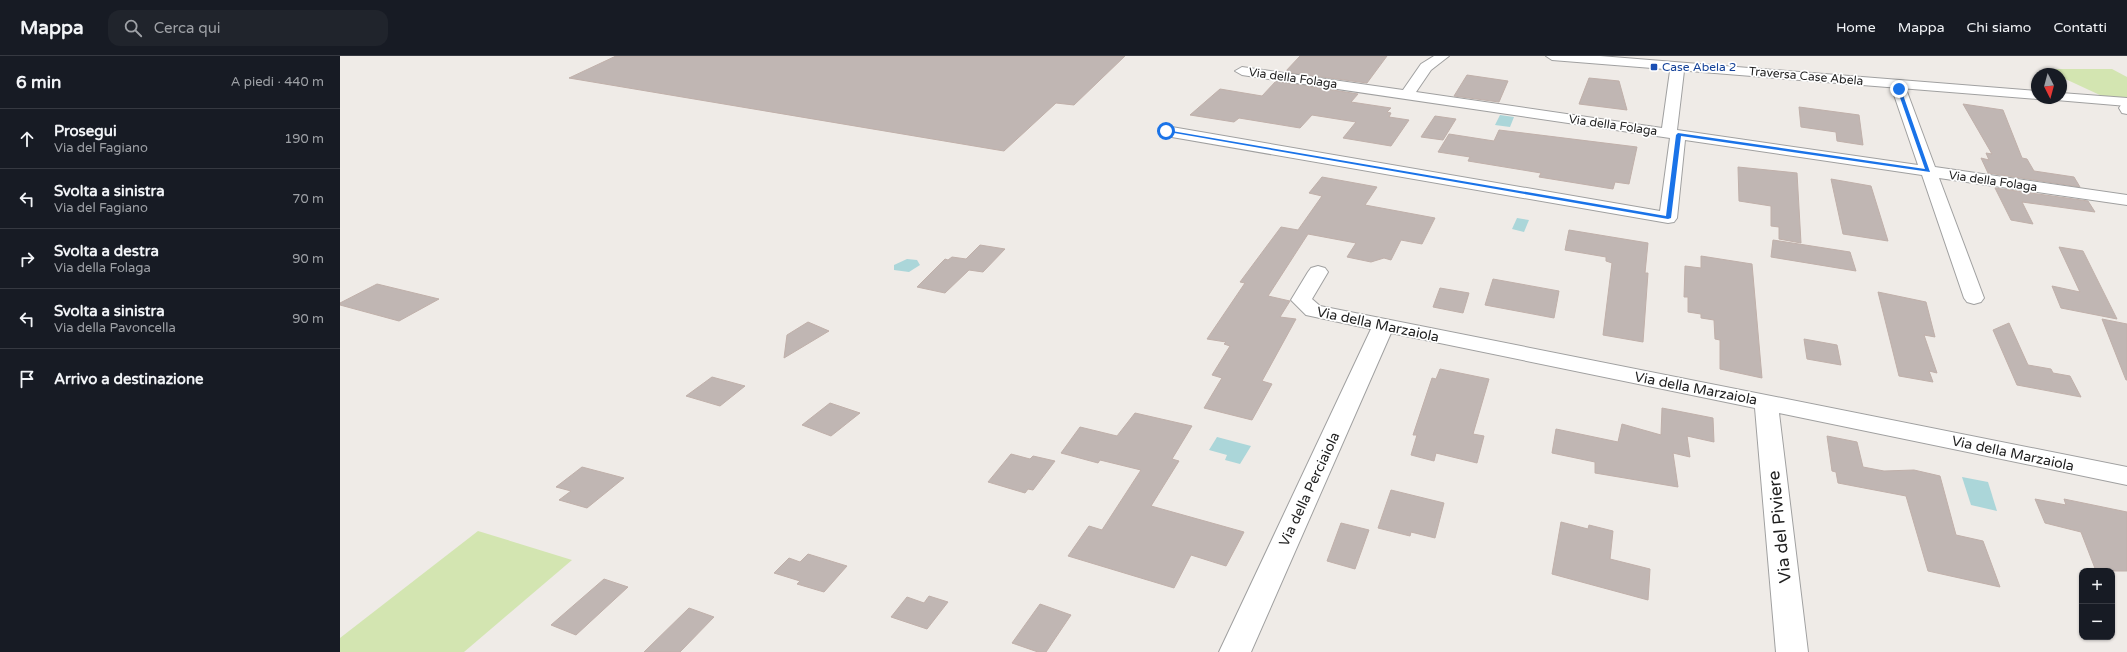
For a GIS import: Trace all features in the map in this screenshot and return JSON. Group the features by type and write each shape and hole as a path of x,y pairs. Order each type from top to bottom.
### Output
{"street":[{"path":"1407,95 1427,62 1443,56"},
{"name":"Traversa Case Abela","path":"1552,56 2031,95"},
{"name":"Via della Folaga","path":"1242,71 2127,200"},
{"path":"1166,131 1668,218 1677,71"},
{"path":"1899,89 1974,298"},
{"path":"2067,98 2127,107"},
{"name":"Via della Marzaiola","path":"1318,272 1301,300 1313,311 2127,476"},
{"name":"Via della Perciaiola","path":"1234,652 1384,325"},
{"name":"Via del Piviere","path":"1766,403 1792,652"}],"green space":[{"path":"2067,69 2112,69 2127,77 2127,98 2102,96 2067,80"},
{"path":"478,531 572,560 464,652 340,652 340,638"}],"water":[{"path":"1500,115 1514,117 1510,127 1495,125"},
{"path":"1517,218 1529,220 1524,232 1512,229"},
{"path":"907,259 917,260 920,265 909,272 894,270 894,265"},
{"path":"1217,437 1251,446 1240,464 1225,460 1227,455 1209,450"},
{"path":"1962,477 1988,482 1997,511 1971,505"}],"building":[{"path":"616,56 1125,56 1074,105 1056,103 1004,151 569,78"},
{"path":"1300,56 1387,56 1367,83 1285,72"},
{"path":"1467,75 1508,81 1499,102 1454,96"},
{"path":"1589,78 1619,81 1627,110 1579,104"},
{"path":"1276,81 1358,94 1351,102 1391,108 1387,112 1391,113 1389,117 1409,120 1391,146 1343,138 1356,122 1312,115 1300,128 1239,118 1234,122 1190,115 1220,89 1262,96"},
{"path":"1963,104 2003,110 2022,158 2027,159 2034,171 2074,177 2080,187 1988,173 1981,158 1989,160 1986,153 1992,154"},
{"path":"1799,107 1859,115 1863,145 1837,141 1836,132 1801,127"},
{"path":"1435,116 1456,119 1443,140 1421,137"},
{"path":"1499,130 1637,147 1629,184 1615,182 1613,189 1539,177 1541,173 1468,161 1470,157 1438,152 1449,134 1494,141"},
{"path":"1738,167 1797,173 1801,243 1779,239 1779,227 1771,226 1771,206 1739,201"},
{"path":"1322,177 1377,187 1365,205 1435,218 1422,244 1401,240 1391,260 1384,258 1371,262 1347,257 1356,243 1308,234 1268,296 1290,301 1280,317 1296,319 1262,381 1272,384 1252,420 1204,408 1222,378 1212,375 1230,346 1224,344 1226,342 1207,339 1245,283 1240,282 1281,227 1298,230 1322,196 1309,193"},
{"path":"1831,179 1871,186 1888,241 1843,234"},
{"path":"1995,188 2088,201 2095,212 2022,202 2033,224 2011,220"},
{"path":"1569,230 1648,243 1645,273 1648,273 1643,342 1603,335 1612,263 1606,261 1606,257 1565,250"},
{"path":"1773,240 1850,252 1856,271 1771,257"},
{"path":"980,245 1005,249 983,272 969,270 945,293 917,287 945,259 948,260 952,257 966,259"},
{"path":"2059,247 2083,251 2117,319 2061,308 2052,286 2080,292"},
{"path":"1701,256 1752,264 1762,378 1720,369 1720,340 1715,339 1714,320 1701,318 1701,314 1688,312 1688,297 1684,297 1685,266 1701,268"},
{"path":"1493,279 1559,291 1554,318 1485,305"},
{"path":"377,284 439,299 399,321 340,305 340,303"},
{"path":"1440,288 1469,293 1463,313 1433,307"},
{"path":"1878,292 1926,302 1935,337 1924,335 1937,373 1929,371 1933,382 1899,376"},
{"path":"2102,319 2127,324 2127,380 2126,380"},
{"path":"808,322 829,331 784,358 787,335"},
{"path":"2009,323 2028,365 2051,369 2053,373 2070,376 2081,397 2017,385 1993,330"},
{"path":"1804,339 1837,345 1841,365 1807,359"},
{"path":"1440,369 1489,379 1473,434 1484,436 1477,463 1436,453 1434,461 1411,455 1417,435 1413,435 1432,378 1436,379"},
{"path":"712,377 745,386 720,406 686,396"},
{"path":"830,403 860,413 831,436 802,425"},
{"path":"1662,408 1713,418 1714,442 1687,436 1690,457 1673,453 1678,487 1595,473 1595,462 1552,453 1556,429 1618,442 1622,424 1661,435"},
{"path":"1135,413 1192,426 1172,459 1179,461 1151,506 1244,532 1226,566 1191,555 1174,588 1068,556 1089,526 1102,530 1141,470 1100,460 1098,463 1061,453 1080,427 1117,436"},
{"path":"1827,436 1857,442 1863,467 1884,471 1914,470 1940,476 1956,535 1983,541 2000,587 1928,571 1906,496 1838,483 1836,472 1832,471"},
{"path":"1011,454 1030,459 1033,456 1055,461 1033,490 1028,489 1025,493 988,482"},
{"path":"582,467 624,478 587,508 559,500 571,491 556,487"},
{"path":"1391,490 1444,503 1435,538 1411,532 1410,536 1378,528"},
{"path":"2035,499 2066,505 2064,499 2127,512 2127,571 2115,571 2115,568 2095,568 2081,532 2045,523"},
{"path":"1561,522 1588,529 1589,525 1613,531 1610,559 1650,569 1648,600 1552,574"},
{"path":"1341,523 1369,530 1355,569 1327,561"},
{"path":"808,554 847,566 824,592 797,584 800,581 774,573 789,558 800,562"},
{"path":"604,579 628,587 576,635 551,625"},
{"path":"929,596 948,602 927,629 891,617 907,597 924,603"},
{"path":"1040,604 1071,615 1046,652 1038,652 1012,643"},
{"path":"689,608 714,617 680,652 644,652"}],"place":[{"name":"Case Abela 2","path":"1654,67"}],"route":[{"path":"1166,131 1668,218 1678,135 1928,171 1899,89"}]}
